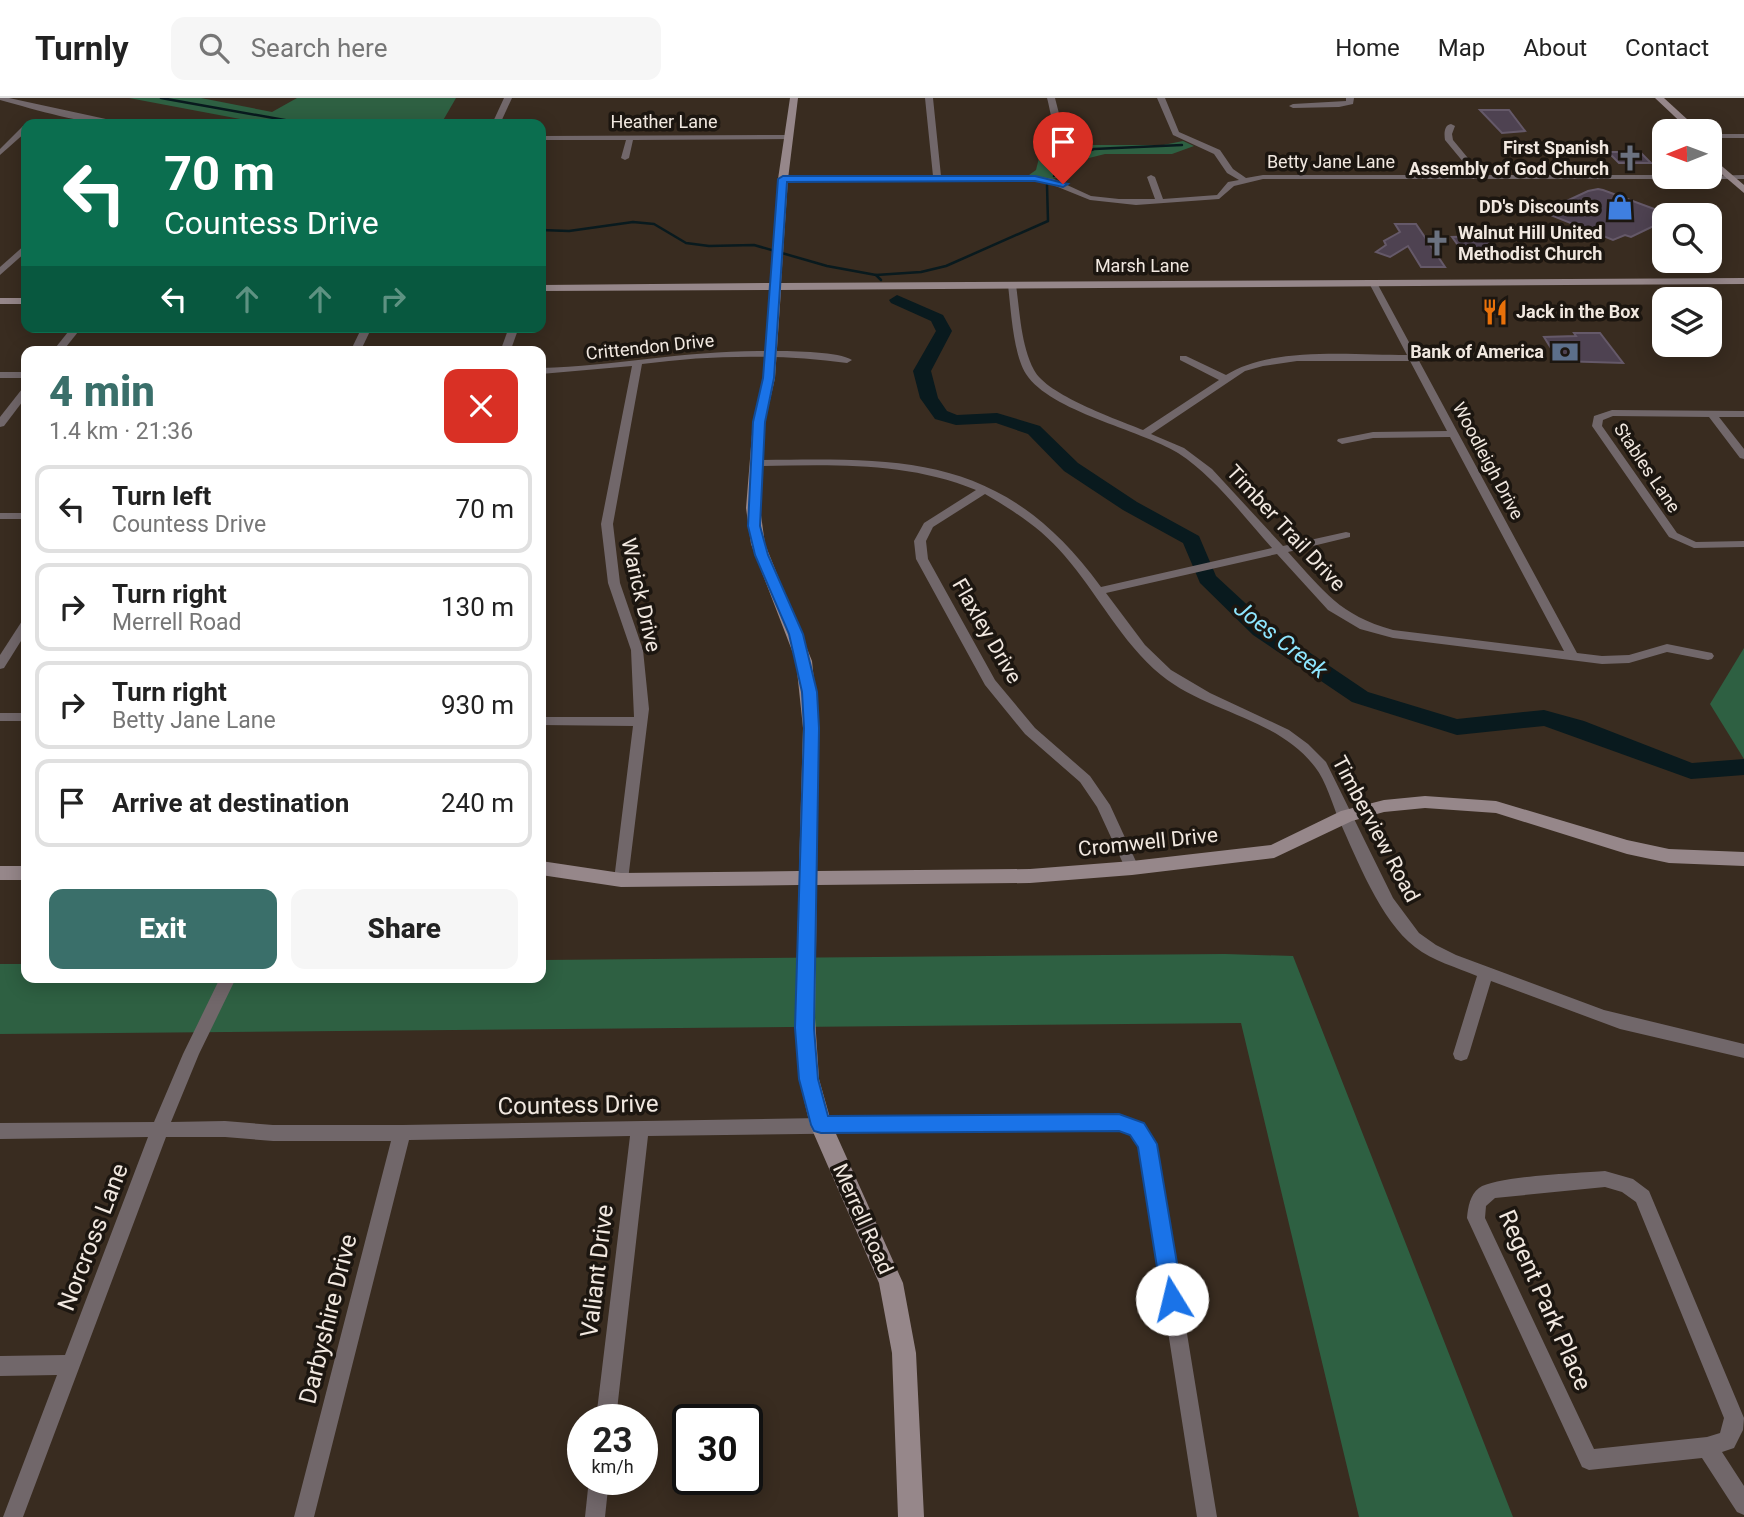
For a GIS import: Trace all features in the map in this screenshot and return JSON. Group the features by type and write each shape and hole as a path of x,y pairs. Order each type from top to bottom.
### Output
{"street":[{"path":"0,98 96,119"},
{"path":"498,119 508,98"},
{"name":"Merrell Road","path":"794,98 783,179 769,378 759,422 753,508 758,544 796,634 809,692 811,728 805,1028 809,1079 821,1125 891,1283 904,1353 911,1517"},
{"path":"929,98 937,178"},
{"path":"1051,98 1060,134 1068,139"},
{"path":"1161,98 1176,133 1217,152 1230,171 1243,179"},
{"path":"1293,106 1339,105 1350,102 1350,98"},
{"path":"1646,99 1659,98 1682,119"},
{"path":"1646,99 1668,119"},
{"path":"44,117 55,112"},
{"path":"1451,126 1448,134 1450,140 1480,177"},
{"path":"0,153 21,133"},
{"name":"Heather Lane","path":"546,138 788,136"},
{"path":"1722,136 1744,136"},
{"path":"625,158 631,138"},
{"path":"1722,156 1744,176"},
{"path":"1722,170 1744,190"},
{"name":"Betty Jane Lane","path":"1219,197 1231,184 1243,179 1744,176"},
{"path":"1151,177 1159,200"},
{"path":"783,179 1049,180 1063,184 1075,193 1104,200 1219,197 1230,202"},
{"path":"0,272 21,252"},
{"name":"Marsh Lane","path":"1652,286 1744,281"},
{"name":"Marsh Lane","path":"546,288 775,290 1652,286 1744,289"},
{"name":"Woodleigh Drive","path":"1375,287 1573,655"},
{"name":"Timber Trail Drive","path":"1012,289 1019,337 1030,372 1043,387 1082,408 1180,450 1208,471 1332,607 1364,626 1393,634 1602,660 1629,659 1667,648 1708,656"},
{"name":"Marsh Lane","path":"546,296 775,290"},
{"path":"0,292 21,292"},
{"path":"0,301 21,301"},
{"name":"Crittendon Drive","path":"546,371 589,370 696,356 822,356 847,360"},
{"path":"1183,358 1226,379"},
{"path":"1144,433 1242,369 1297,358 1414,358"},
{"name":"Warick Drive","path":"621,880 640,722 637,650 614,583 607,524 638,362"},
{"path":"0,375 21,375"},
{"path":"0,424 21,397"},
{"name":"Stables Lane","path":"1711,413 1612,413 1598,418 1597,426 1673,535 1694,545 1744,544"},
{"path":"1711,413 1744,414"},
{"path":"1711,413 1744,456"},
{"path":"1342,441 1373,435 1455,434"},
{"name":"Timberview Road","path":"757,463 904,464 963,478 985,489 1054,535 1145,652 1168,674 1198,692 1266,721 1296,740 1321,765 1372,870 1402,922 1416,939 1442,955 1612,1019 1744,1051"},
{"name":"Flaxley Drive","path":"985,489 928,525 920,541 922,559 990,682 1030,731 1086,779 1103,805 1132,868"},
{"path":"0,516 21,516"},
{"path":"1099,591 1346,535"},
{"path":"0,665 21,632"},
{"path":"0,717 21,717"},
{"path":"546,721 640,722"},
{"name":"Cromwell Drive","path":"546,870 621,880 1030,876 1132,868 1274,851 1347,816 1384,806 1456,802 1496,807 1627,847 1669,856 1744,859"},
{"path":"0,873 21,873"},
{"path":"1461,1054 1486,972"},
{"name":"Norcross Lane","path":"13,1517 160,1129 191,1054 226,983"},
{"name":"Countess Drive","path":"0,1131 160,1129 402,1133 821,1125 1119,1123 1137,1129 1147,1144 1207,1517"},
{"name":"Valiant Drive","path":"608,1404 640,1128"},
{"name":"Darbyshire Drive","path":"304,1517 402,1133"},
{"name":"Regent Park Place","path":"1605,1178 1627,1185 1643,1197 1734,1418 1733,1430 1727,1441 1707,1447 1589,1460 1476,1218 1476,1205 1483,1195 1492,1190 1605,1178"},
{"path":"0,1366 69,1365"},
{"path":"1707,1447 1744,1505"},
{"path":"595,1517 597,1495"}],"green space":[{"path":"129,98 201,98 272,112 297,98 456,98 444,119 240,119"},
{"path":"1183,141 1194,146 1172,154 1105,154 1073,162 1060,176 1053,179 1029,175 1036,170 1040,154 1088,145 1163,145"},
{"path":"1744,648 1744,759 1710,704"},
{"path":"1225,954 1293,956 1513,1517 1359,1517 1241,1023 0,1034 0,964 21,964 21,983 546,983 546,960"}],"building":[{"path":"1480,110 1509,110 1525,131 1502,133"},
{"name":"First Spanish Assembly of God Church","path":"1608,152 1640,152 1651,163 1619,163"},
{"path":"1603,190 1652,208 1652,227 1631,237 1625,235 1613,240 1543,212 1588,191"},
{"name":"Walnut Hill United Methodist Church","path":"1395,224 1416,224 1445,267 1421,267 1408,246 1390,257 1376,252 1386,245 1384,241 1400,232"},
{"path":"1484,236 1496,254 1483,254 1479,248 1460,248 1452,237"},
{"path":"1574,333 1600,333 1623,363 1559,361 1544,337 1576,336"}],"waterway":[{"name":"Joes Creek","path":"161,98 279,119"},
{"path":"1054,176 1068,159 1094,149 1182,145"},
{"path":"876,275 921,272 946,266 1048,221 1047,185"},
{"name":"Joes Creek","path":"546,230 569,231 633,222 654,224 686,243 709,246 754,245 827,266 876,275"},
{"name":"Joes Creek","path":"876,275 881,280"},
{"name":"Joes Creek","path":"897,300 937,318 944,331 922,371 929,398 941,415 956,420 997,418 1034,430 1071,467 1130,506 1192,540 1207,579 1261,630 1360,697 1457,727 1544,718 1576,727 1691,771 1744,767"}],"place":[{"name":"First Spanish Assembly of God Church","path":"1630,158"},
{"name":"DD's Discounts","path":"1620,207"},
{"name":"Walnut Hill United Methodist Church","path":"1437,243"},
{"name":"Jack in the Box","path":"1495,312"},
{"name":"Bank of America","path":"1565,352"}],"route":[{"path":"1063,184 1035,178 783,179 769,378 759,422 754,526 761,555 796,634 809,692 811,728 804,1017 809,1079 821,1125 1119,1123 1137,1129 1147,1144 1172,1299"}]}
